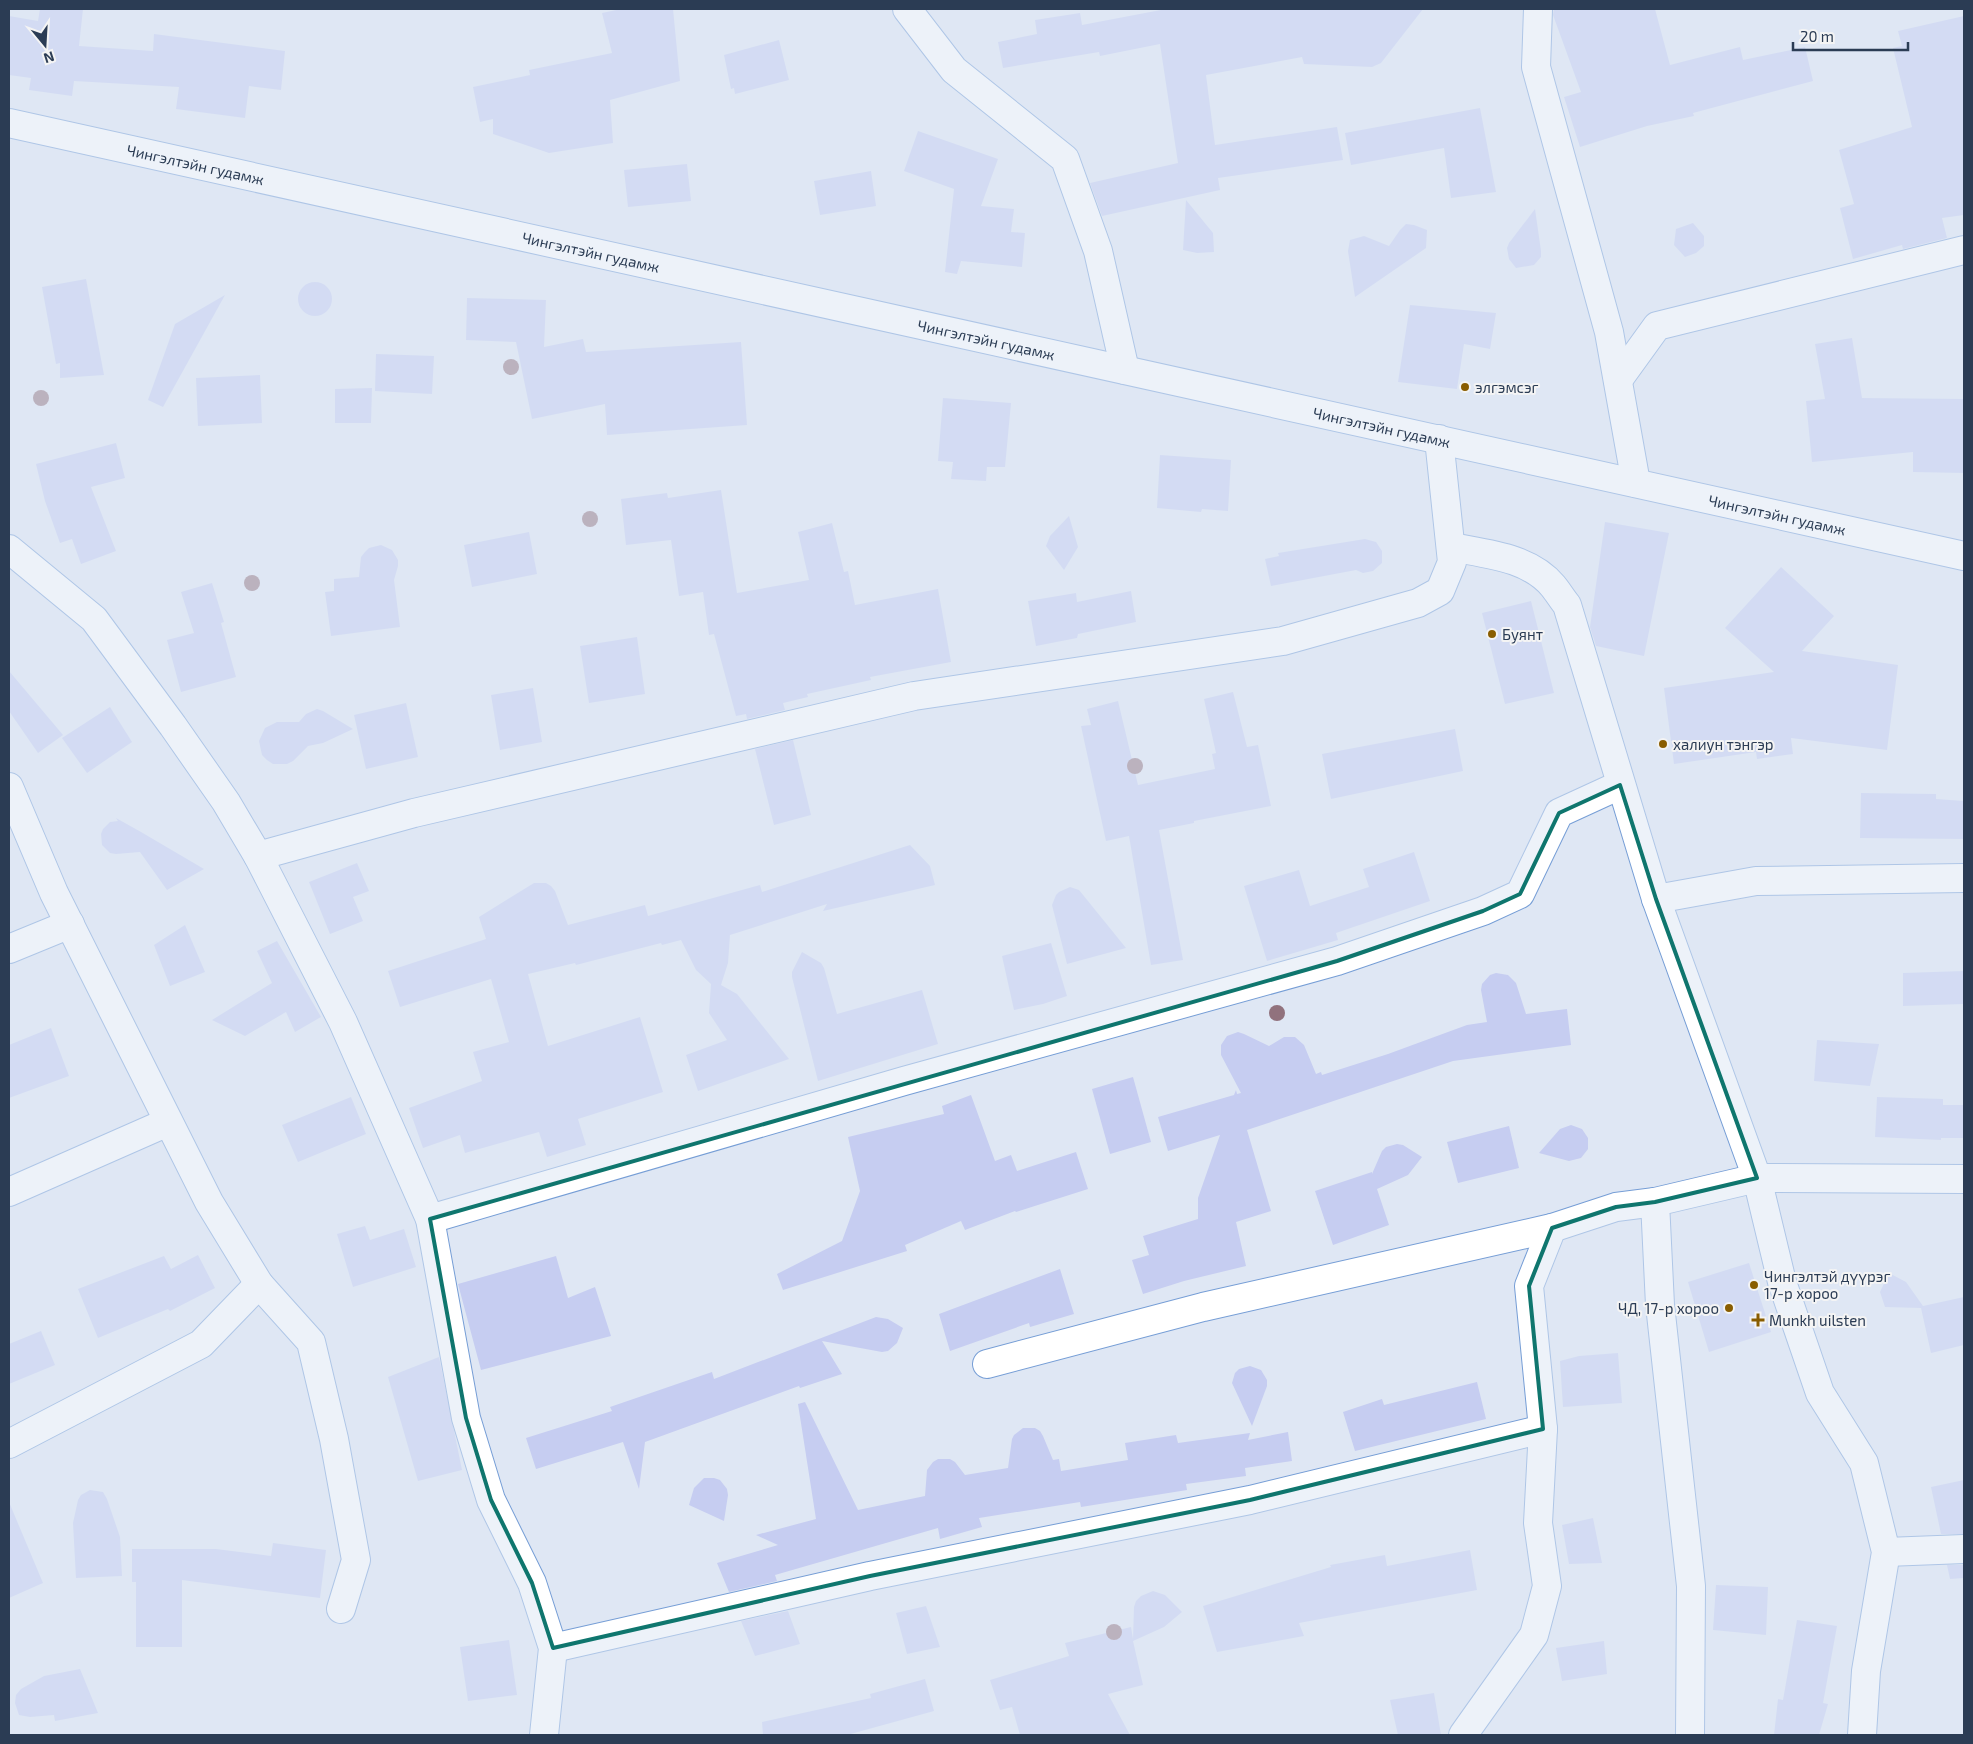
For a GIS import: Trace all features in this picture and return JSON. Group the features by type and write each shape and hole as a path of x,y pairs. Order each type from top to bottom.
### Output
{"street":[{"path":"907,9 954,70 1065,159 1098,251 1125,370"},
{"path":"1538,9 1536,67 1609,332 1636,483"},
{"name":"Чингэлтэйн гудамж","path":"9,124 1964,556"},
{"path":"1618,380 1657,326 1964,250"},
{"path":"258,856 414,812 914,696 1283,641 1418,603 1440,591 1452,562 1439,439"},
{"path":"1451,547 1514,560 1540,574 1553,586 1567,605 1656,899 1757,1178 1782,1282 1820,1393 1864,1463 1886,1552 1866,1672 1862,1735"},
{"path":"9,549 94,619 173,726 226,802 258,856 343,1022 430,1219 466,1418 491,1500 532,1583 554,1648 544,1735"},
{"path":"430,1219 914,1078 1337,960 1483,911 1520,894 1559,813 1620,785"},
{"path":"9,788 54,893 209,1202 259,1284 311,1342 334,1439 356,1560 341,1609"},
{"path":"1656,899 1756,882 1964,878"},
{"path":"9,949 70,924"},
{"path":"9,1192 168,1122"},
{"path":"987,1364 1203,1307 1552,1228 1616,1207 1655,1202 1757,1178 1964,1179"},
{"path":"1655,1202 1660,1305 1691,1586 1690,1735"},
{"path":"1468,1731 1534,1635 1547,1586 1538,1524 1543,1429 1529,1286 1552,1228"},
{"path":"9,1444 201,1344 259,1284"},
{"path":"554,1648 870,1576 1250,1500 1543,1429"},
{"path":"1886,1552 1964,1548"}],"highlighted area":[{"path":"1620,785 1656,899 1757,1178 1655,1202 1616,1207 1552,1228 1529,1286 1543,1429 1250,1500 870,1576 553,1648 532,1583 491,1500 466,1418 430,1219 1337,961 1483,911 1520,894 1559,813"}],"building":[{"path":"40,9 83,9 79,46 153,51 154,34 285,51 281,90 249,86 245,118 176,109 179,87 74,81 72,96 29,90 31,78 9,75 9,16 38,21"},
{"path":"621,9 673,9 680,81 610,100 613,143 549,153 493,134 493,119 480,122 473,87 530,75 529,70 612,53 602,13"},
{"path":"1166,9 1423,9 1381,63 1372,67 1304,64 1302,57 1206,75 1215,145 1337,127 1343,160 1218,178 1220,190 1102,216 1090,183 1178,163 1160,44 1100,56 1099,52 1003,68 998,42 1037,34 1035,20 1080,13 1082,25"},
{"path":"1554,9 1655,9 1670,65 1740,47 1743,60 1805,47 1813,81 1693,113 1694,116 1647,126 1580,147 1564,97 1581,92 1553,15"},
{"path":"1964,16 1964,215 1942,218 1947,238 1903,249 1902,245 1853,259 1840,208 1854,204 1839,150 1912,127 1893,48 1902,46 1898,31"},
{"path":"779,40 789,80 735,94 734,88 731,89 724,55"},
{"path":"1480,108 1496,192 1451,198 1444,148 1351,165 1345,133"},
{"path":"918,131 998,159 981,206 1014,209 1011,232 1025,233 1022,267 961,261 957,274 945,272 954,189 904,171"},
{"path":"687,164 691,201 628,207 624,170"},
{"path":"871,171 876,206 820,215 814,181"},
{"path":"1186,200 1213,233 1214,252 1197,253 1183,250"},
{"path":"1535,209 1541,257 1534,265 1516,268 1509,259 1507,248"},
{"path":"1693,223 1704,236 1704,246 1696,253 1685,257 1674,245 1676,229"},
{"path":"1406,224 1427,230 1426,248 1355,297 1348,251 1350,240 1364,236 1389,246"},
{"path":"86,279 104,375 60,378 60,363 56,364 42,287"},
{"path":"315,282 322,283 327,287 331,292 331,306 327,311 322,315 315,316 308,315 303,311 299,306 298,299 299,292 303,287 308,283"},
{"path":"225,295 163,407 148,400 175,324"},
{"path":"467,298 546,300 544,347 583,339 586,352 741,342 747,425 607,435 605,404 532,419 516,342 466,340"},
{"path":"1410,305 1496,313 1490,349 1464,344 1457,389 1398,382"},
{"path":"1852,338 1862,398 1964,399 1964,473 1913,472 1913,452 1812,462 1806,401 1825,399 1815,344"},
{"path":"376,354 434,356 432,394 375,391"},
{"path":"260,375 262,423 198,426 196,378"},
{"path":"372,388 371,423 335,423 335,389"},
{"path":"943,398 1011,403 1005,467 987,467 986,481 951,479 953,462 938,461"},
{"path":"116,443 125,478 91,487 116,551 81,564 72,539 60,543 45,501 36,464"},
{"path":"1160,455 1231,460 1228,511 1202,509 1201,512 1157,508"},
{"path":"721,490 737,593 809,580 798,532 832,523 844,572 848,571 855,605 938,589 951,662 870,677 871,680 807,694 808,697 783,703 785,710 747,719 746,714 736,716 714,634 709,635 703,592 679,596 671,540 626,545 621,499 667,493 668,498"},
{"path":"1069,516 1078,547 1064,570 1046,546 1050,536"},
{"path":"1605,522 1669,533 1644,656 1596,646 1590,627"},
{"path":"529,532 537,574 472,587 464,545"},
{"path":"1365,539 1376,542 1382,551 1382,563 1373,571 1363,573 1356,570 1271,586 1265,559 1279,556 1278,553"},
{"path":"381,545 392,550 398,560 394,580 400,627 331,636 325,592 334,591 334,579 359,577 361,557 369,548"},
{"path":"1781,567 1834,616 1802,651 1898,665 1887,750 1791,738 1793,754 1757,759 1756,752 1674,764 1664,688 1774,672 1725,628"},
{"path":"212,583 224,622 221,623 236,677 181,692 167,640 194,633 181,592"},
{"path":"1131,591 1136,622 1078,634 1077,638 1036,646 1028,601 1076,593 1077,602"},
{"path":"1531,601 1554,693 1505,704 1482,613"},
{"path":"637,637 645,694 589,703 580,646"},
{"path":"9,671 63,735 38,753 9,711"},
{"path":"533,688 542,742 500,750 491,695"},
{"path":"1233,692 1247,747 1258,745 1271,806 1159,830 1183,960 1151,965 1129,836 1106,841 1081,726 1091,725 1087,709 1118,701 1138,785 1215,769 1212,754 1216,753 1204,699"},
{"path":"406,703 418,757 366,769 354,715"},
{"path":"110,707 132,742 87,773 62,738"},
{"path":"317,709 353,729 323,743 308,746 293,761 287,764 273,764 262,755 259,741 265,728 277,722 299,722 306,714"},
{"path":"1455,729 1463,771 1331,799 1322,754"},
{"path":"793,740 811,815 774,825 755,749"},
{"path":"1861,793 1936,794 1936,799 1964,801 1964,839 1860,838"},
{"path":"116,818 204,869 167,890 140,852 110,853 102,845 101,834 103,829 110,822 118,821"},
{"path":"910,845 930,866 935,885 823,911 827,904 730,935 728,963 721,985 737,994 789,1059 698,1091 686,1055 727,1040 709,1013 711,984 696,970 681,940 662,945 661,943 576,965 575,963 528,974 548,1046 640,1017 663,1092 578,1119 586,1145 547,1157 539,1132 465,1153 460,1135 423,1148 409,1108 482,1081 473,1052 509,1042 491,979 400,1007 388,971 486,939 479,917 534,883 546,883 551,886 555,891 568,925 645,905 648,916 760,885 762,892"},
{"path":"1414,852 1430,901 1336,933 1338,940 1267,961 1244,886 1299,870 1310,906 1369,887 1363,869"},
{"path":"357,863 369,891 353,897 363,921 330,934 309,882"},
{"path":"1070,887 1079,890 1126,948 1067,964 1052,905 1059,892"},
{"path":"185,925 205,972 170,986 154,945"},
{"path":"277,941 321,1017 295,1032 286,1012 245,1036 212,1020 272,983 257,951"},
{"path":"1051,943 1067,996 1043,1004 1014,1010 1002,956"},
{"path":"802,952 821,963 824,968 837,1014 922,990 938,1044 818,1081 792,977 792,972"},
{"path":"1964,971 1964,1004 1903,1006 1903,973"},
{"path":"1496,973 1508,975 1516,983 1526,1014 1567,1009 1571,1045 1453,1061 1247,1130 1271,1211 1236,1222 1246,1266 1184,1281 1143,1294 1132,1260 1149,1255 1143,1236 1198,1219 1198,1198 1220,1135 1168,1151 1158,1117 1234,1095 1236,1090 1237,1094 1241,1093 1221,1055 1221,1045 1227,1036 1238,1032 1269,1046 1284,1037 1295,1037 1304,1045 1316,1074 1321,1072 1322,1075 1388,1054 1467,1025 1487,1022 1481,990 1482,984 1490,975"},
{"path":"51,1028 69,1076 9,1098 9,1045"},
{"path":"1817,1040 1879,1044 1870,1086 1814,1081"},
{"path":"1133,1077 1151,1142 1110,1154 1092,1089"},
{"path":"971,1095 995,1161 1011,1155 1017,1171 1076,1152 1088,1189 1015,1211 965,1230 961,1221 905,1245 907,1251 783,1290 777,1274 842,1241 860,1191 848,1137 944,1114 942,1106"},
{"path":"351,1097 366,1134 298,1162 282,1125"},
{"path":"1877,1097 1943,1099 1943,1105 1964,1105 1964,1138 1941,1138 1941,1140 1875,1137"},
{"path":"1571,1125 1582,1129 1588,1138 1588,1149 1581,1158 1569,1161 1539,1153 1560,1129"},
{"path":"1509,1126 1519,1168 1458,1183 1447,1142"},
{"path":"1397,1144 1403,1145 1422,1157 1408,1175 1377,1189 1389,1225 1333,1245 1315,1191 1372,1172 1372,1174 1382,1151 1386,1147"},
{"path":"365,1226 370,1240 404,1229 416,1267 353,1287 337,1234"},
{"path":"198,1255 215,1288 170,1311 168,1309 98,1338 78,1289 164,1256 171,1269"},
{"path":"556,1256 568,1298 595,1287 611,1336 481,1370 458,1284"},
{"name":"ЧД, 17-р хороо","path":"1749,1263 1771,1332 1709,1352 1688,1282"},
{"path":"1060,1269 1074,1314 1030,1327 1029,1323 950,1351 939,1314"},
{"path":"1889,1273 1906,1282 1923,1306 1964,1297 1964,1345 1931,1353 1921,1308 1885,1307 1880,1292"},
{"path":"876,1317 888,1319 903,1328 897,1343 888,1351 882,1352 822,1341 842,1374 800,1388 799,1386 645,1442 639,1489 623,1442 536,1469 526,1438 612,1411 610,1407 712,1372 714,1379"},
{"path":"41,1331 55,1365 9,1384 9,1344"},
{"path":"1618,1353 1622,1403 1563,1407 1560,1361 1579,1356"},
{"path":"439,1357 462,1470 418,1481 388,1377"},
{"path":"1250,1366 1261,1370 1267,1380 1267,1386 1252,1426 1232,1383 1235,1373 1239,1369"},
{"path":"1477,1382 1486,1419 1355,1451 1343,1412 1382,1399 1384,1405"},
{"path":"805,1402 858,1510 925,1496 927,1470 938,1459 950,1459 955,1462 965,1475 1008,1468 1012,1439 1023,1428 1035,1428 1040,1431 1053,1460 1059,1459 1061,1471 1128,1460 1125,1443 1176,1435 1178,1443 1250,1433 1248,1440 1288,1432 1292,1461 1245,1468 1246,1476 1186,1484 1187,1490 1081,1507 1080,1502 979,1518 982,1527 940,1539 938,1528 775,1575 777,1581 729,1592 717,1563 778,1545 756,1535 816,1519 798,1404"},
{"path":"704,1478 720,1480 727,1489 728,1495 724,1521 689,1505 694,1488"},
{"path":"1964,1480 1964,1534 1941,1534 1931,1487"},
{"path":"90,1490 103,1492 107,1499 120,1537 122,1576 76,1578 73,1523 78,1500 81,1495"},
{"path":"9,1502 43,1583 9,1598"},
{"path":"1593,1518 1602,1563 1569,1564 1562,1525"},
{"path":"273,1543 326,1550 320,1598 182,1580 182,1647 136,1647 136,1582 132,1582 132,1549 216,1549 271,1556"},
{"path":"1470,1550 1477,1590 1299,1623 1304,1636 1217,1652 1203,1606 1331,1567 1330,1565 1385,1555 1387,1566"},
{"path":"1947,1565 1964,1565 1964,1578 1950,1579"},
{"path":"1716,1585 1768,1587 1766,1635 1713,1630"},
{"path":"1153,1591 1165,1595 1182,1612 1164,1627 1133,1641 1143,1685 1108,1694 1130,1735 1020,1735 1012,1707 1000,1710 990,1680 1069,1656 1065,1643 1131,1627 1133,1639 1134,1607 1136,1601 1141,1596"},
{"path":"926,1606 940,1647 907,1654 896,1613"},
{"path":"788,1611 800,1644 755,1656 741,1621"},
{"path":"1797,1620 1837,1626 1823,1703 1828,1704 1819,1735 1774,1735 1778,1699 1783,1700"},
{"path":"509,1640 517,1695 468,1701 460,1647"},
{"path":"1604,1641 1607,1674 1562,1681 1556,1648"},
{"path":"80,1669 98,1713 55,1721 54,1715 30,1717 19,1715 15,1703 16,1695 21,1689 44,1676"},
{"path":"925,1679 934,1711 847,1735 763,1735 762,1722 871,1698 870,1694"},
{"path":"1434,1693 1441,1735 1398,1735 1390,1700"}],"place":[{"name":"элгэмсэг","path":"1465,387"},
{"name":"Буянт","path":"1492,634"},
{"name":"халиун тэнгэр","path":"1663,744"},
{"name":"Чингэлтэй дүүрэг 17-р хороо","path":"1754,1285"},
{"name":"ЧД, 17-р хороо","path":"1729,1308"},
{"name":"Munkh uilsten","path":"1758,1320"}]}
